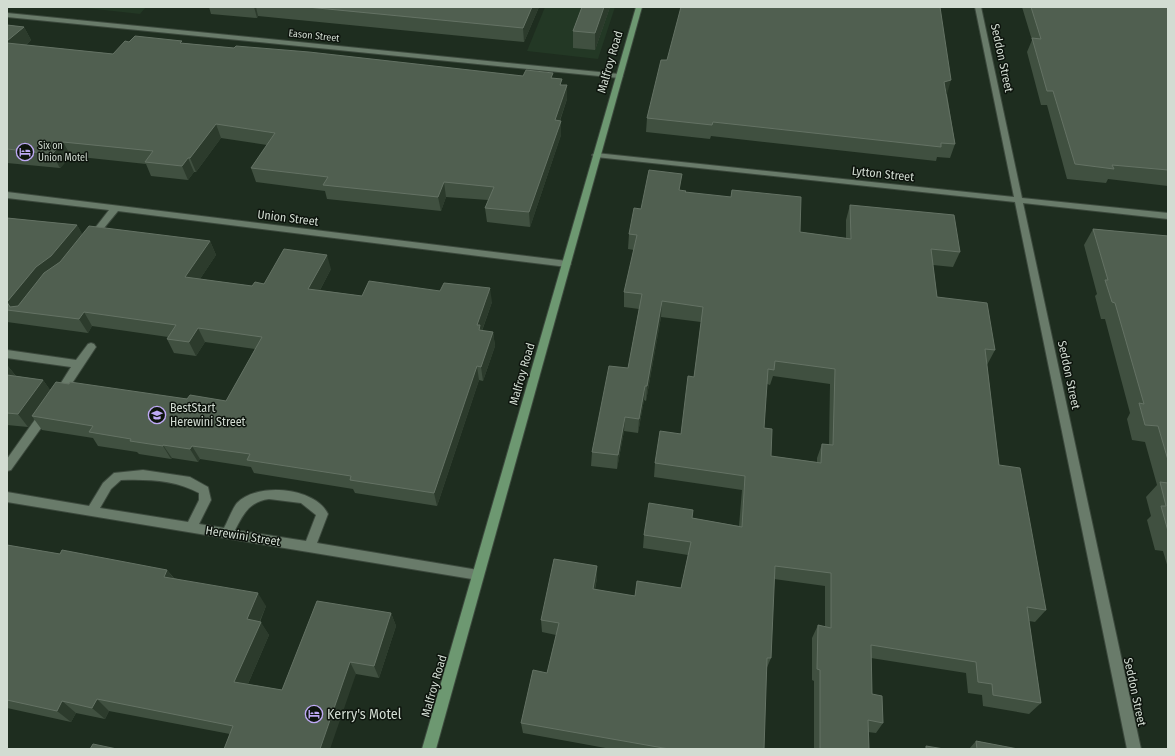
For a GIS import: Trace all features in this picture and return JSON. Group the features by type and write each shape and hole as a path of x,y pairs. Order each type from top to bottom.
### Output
{"main road":[{"name":"Malfroy Road","path":"429,749 639,7"}],"street":[{"name":"Seddon Street","path":"978,7 1134,749"},
{"name":"Eason Street","path":"7,16 619,76"},
{"name":"Lytton Street","path":"596,155 1168,216"},
{"name":"Union Street","path":"7,195 567,264"},
{"path":"87,244 116,208"},
{"path":"7,467 92,347"},
{"path":"7,354 79,364"},
{"path":"92,511 107,486 118,476 143,475 190,482 204,490 205,500 191,528"},
{"path":"227,534 241,507 257,496 269,494 303,499 313,505 322,514 310,547"},
{"name":"Herewini Street","path":"7,497 478,575"}],"shaded area":[{"path":"77,7 146,7 140,14"},
{"path":"545,7 615,7 598,59 527,51"}],"building":[{"path":"307,7 532,7 523,28"},
{"path":"582,7 604,7 595,33 573,31"},
{"path":"681,7 940,7 951,80 944,82 955,144 941,143 941,147 713,122 712,125 647,118 661,60 667,60"},
{"path":"1031,7 1168,7 1168,170 1112,165 1114,169 1075,164 1053,91 1047,91 1032,38 1041,39"},
{"path":"7,25 24,27 7,41"},
{"path":"135,36 182,41 180,43 234,48 236,46 309,52 523,76 526,70 553,73 551,78 562,79 560,85 567,85 555,120 561,121 529,212 485,208 494,187 444,182 438,197 323,185 328,177 251,168 275,133 216,124 182,166 145,162 153,151 63,142 52,154 7,149 7,43 113,54 125,41 129,42"},
{"path":"649,170 682,174 679,190 686,191 685,192 731,197 732,190 801,197 800,232 851,239 850,205 954,215 960,252 931,249 937,297 987,303 995,350 985,349 999,465 1020,468 1046,610 1027,607 1041,703 993,695 992,684 978,682 976,662 871,645 872,694 882,696 883,723 868,720 869,749 820,749 820,670 817,669 818,625 831,628 831,573 775,566 771,658 767,658 764,749 669,749 521,723 533,670 547,673 559,623 541,620 554,559 597,566 593,589 635,596 637,581 681,588 691,542 644,535 649,503 693,510 692,518 742,527 745,476 655,463 660,431 681,434 688,376 694,377 703,307 662,301 647,386 645,386 639,419 625,417 618,455 592,452 609,366 628,368 642,294 624,292 637,235 629,234 634,208 641,209","holes":["775,361 835,369 833,445 822,444 821,463 771,456 772,429 764,428 768,369 774,370"]},
{"path":"7,218 77,225 51,256 36,267 7,302"},
{"path":"89,226 210,241 185,277 252,286 255,282 264,284 284,249 327,255 308,289 362,296 369,281 440,291 444,283 490,288 477,325 480,325 479,330 493,332 481,367 477,366 434,493 350,480 351,476 247,460 250,454 192,446 190,449 130,441 131,439 89,432 93,426 32,416 56,382 69,384 70,382 187,399 190,395 226,401 262,337 198,328 189,342 167,339 176,325 84,312 79,319 7,310 7,302 10,307 18,306 44,273 60,262"},
{"path":"1093,229 1168,236 1168,460 1158,426 1145,425 1139,403 1144,404 1115,303 1112,302 1105,280 1108,280"},
{"path":"7,375 43,380 18,414 7,413"},
{"path":"1160,482 1168,483 1168,531 1161,506 1166,506"},
{"path":"7,545 60,554 62,550 167,570 164,577 258,593 247,619 261,622 234,682 282,690 317,601 391,613 374,666 350,662 320,749 224,749 233,726 97,699 92,708 62,701 57,711 7,700"},
{"path":"976,741 1018,749 977,749"},
{"path":"93,744 117,749 90,749"},
{"path":"926,746 944,749 926,749"}],"place":[{"name":"Six on Union Motel","path":"25,152"},
{"name":"BestStart Herewini Street","path":"157,415"},
{"name":"Kerry's Motel","path":"314,714"}]}
